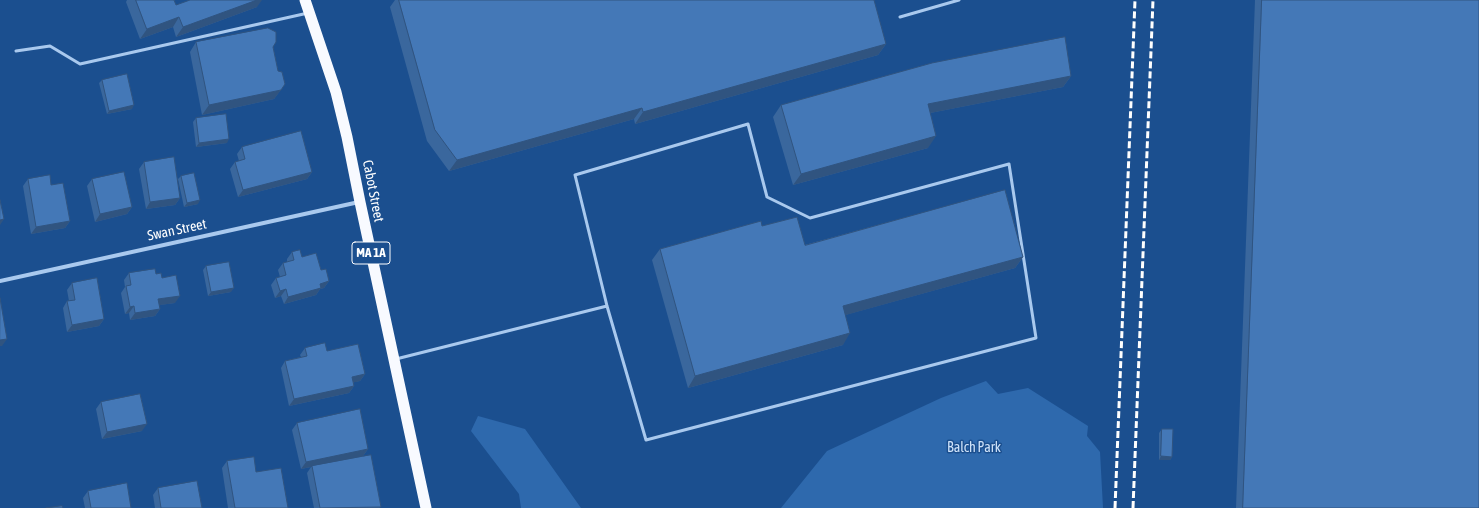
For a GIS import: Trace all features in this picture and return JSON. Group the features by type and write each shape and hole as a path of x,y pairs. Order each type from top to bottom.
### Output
{"highway":[{"name":"Cabot Street","path":"305,0 336,92 347,137 426,508"}],"street":[{"name":"Swan Street","path":"0,281 360,202"}],"lane":[{"path":"900,17 959,0"},
{"path":"16,51 50,46 80,64 309,12"},
{"path":"748,124 767,197 810,218 1009,164 1036,338 646,440 607,306 575,175 748,124"},
{"path":"394,360 607,306"}],"green space":[{"name":"Balch Park","path":"986,381 998,394 1028,388 1088,426 1087,436 1100,452 1103,508 781,508 827,451 941,398"},
{"path":"478,416 525,429 581,508 521,508 519,494 471,431"}],"building":[{"path":"136,0 174,0 176,5 190,0 257,0 183,27 179,17 147,29"},
{"path":"399,0 874,0 886,44 643,112 642,108 457,160 435,130"},
{"path":"1262,0 1479,0 1479,508 1243,508"},
{"path":"268,28 276,32 276,42 273,47 278,71 282,72 285,84 281,90 209,105 196,42"},
{"path":"1065,37 1071,76 928,104 936,136 801,174 781,105 932,63"},
{"path":"127,74 134,105 109,111 102,80"},
{"path":"226,114 229,139 199,143 196,118"},
{"path":"301,131 312,172 243,190 235,162 245,159 242,147"},
{"path":"174,157 180,198 150,202 144,162"},
{"path":"124,172 132,207 100,214 92,179"},
{"path":"194,173 200,200 187,203 181,176"},
{"path":"50,175 51,185 63,183 70,221 36,227 28,179"},
{"path":"1005,190 1023,257 843,306 850,333 695,376 660,249 761,221 762,226 797,217 805,245"},
{"path":"0,200 4,219 0,220"},
{"path":"300,250 302,257 316,253 321,270 326,269 329,281 320,284 321,288 288,297 286,289 280,291 276,278 286,275 283,263 294,260 292,252"},
{"path":"229,262 234,288 211,292 206,266"},
{"path":"155,269 156,274 161,273 162,278 176,275 180,296 158,299 160,309 135,313 134,306 130,307 126,286 131,285 129,273"},
{"path":"97,278 104,319 72,325 67,301 75,300 72,283"},
{"path":"0,298 7,339 0,340"},
{"path":"325,343 327,351 358,344 365,374 352,377 354,386 294,399 285,361 307,356 305,348"},
{"path":"140,394 147,424 107,432 101,402"},
{"path":"360,409 368,449 306,462 297,423"},
{"path":"1162,429 1173,429 1172,457 1161,456"},
{"path":"371,455 381,507 320,508 312,466"},
{"path":"254,457 256,472 281,468 288,508 235,508 227,461"},
{"path":"197,481 202,508 161,508 158,488"},
{"path":"127,483 131,508 91,508 88,491"},
{"path":"62,506 63,508 46,508"}],"railway":[{"path":"1115,508 1135,0"},
{"path":"1133,508 1153,0"}]}
